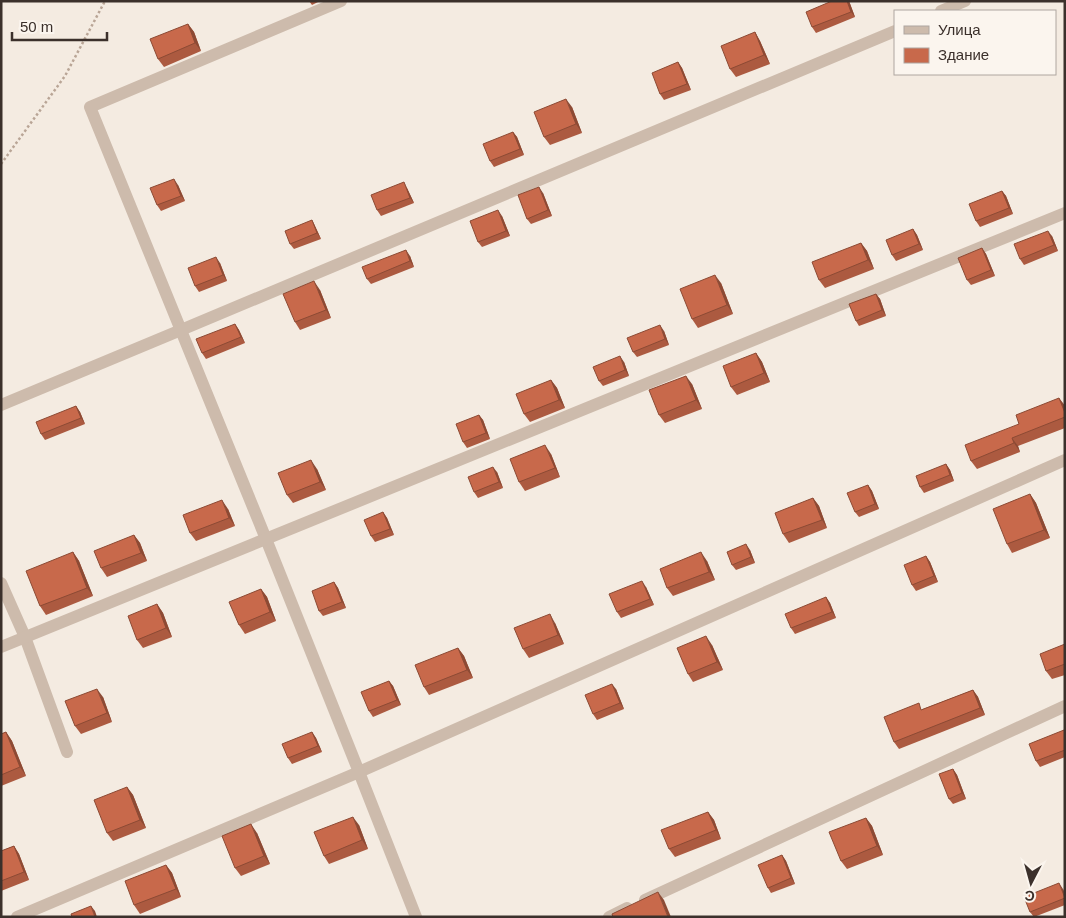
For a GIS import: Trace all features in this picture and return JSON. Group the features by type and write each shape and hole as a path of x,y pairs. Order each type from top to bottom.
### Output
{"street":[{"path":"340,1 90,107 266,538 416,917"},
{"path":"943,10 965,1"},
{"path":"1,405 894,31"},
{"path":"1,647 1065,213"},
{"path":"17,917 359,772 1065,460"},
{"path":"1,583 25,637 67,752"},
{"path":"609,917 1065,706"}],"path":[{"path":"1,164 65,76 105,1"}],"building":[{"path":"832,1 847,1 851,12 812,27 806,12"},
{"path":"188,24 195,43 158,59 150,39"},
{"path":"755,32 764,55 730,69 721,46"},
{"path":"678,62 687,84 660,94 652,73"},
{"path":"566,99 576,124 544,137 534,112"},
{"path":"513,132 520,149 490,161 483,144"},
{"path":"174,179 181,196 157,205 150,188"},
{"path":"404,182 410,198 377,210 371,195"},
{"path":"539,187 548,210 527,219 518,195"},
{"path":"1002,191 1009,208 976,221 969,204"},
{"path":"498,210 506,231 478,242 470,221"},
{"path":"312,220 317,233 290,244 285,231"},
{"path":"913,229 919,244 892,255 886,240"},
{"path":"1048,231 1054,245 1020,259 1014,244"},
{"path":"861,243 868,260 819,280 812,262"},
{"path":"982,248 991,270 967,280 958,258"},
{"path":"406,250 410,261 367,279 362,267"},
{"path":"216,257 223,275 195,286 188,268"},
{"path":"715,275 727,305 692,319 680,289"},
{"path":"314,281 326,310 295,322 283,294"},
{"path":"876,294 882,310 856,321 849,304"},
{"path":"235,324 241,337 202,353 196,339"},
{"path":"660,325 665,339 633,352 627,338"},
{"path":"756,353 764,373 731,387 723,366"},
{"path":"620,356 625,370 599,381 593,367"},
{"path":"686,376 696,400 659,415 649,390"},
{"path":"551,380 559,400 524,414 516,394"},
{"path":"1059,398 1065,417 1012,438 1014,443 971,461 965,445 1019,424 1016,415"},
{"path":"76,406 81,418 41,434 36,422"},
{"path":"479,415 486,433 463,442 456,424"},
{"path":"545,445 555,468 519,482 510,459"},
{"path":"311,460 320,482 287,495 278,473"},
{"path":"946,464 950,475 920,487 916,476"},
{"path":"493,467 499,482 474,492 468,477"},
{"path":"868,485 875,504 855,512 847,493"},
{"path":"1030,494 1044,530 1007,544 993,509"},
{"path":"813,498 822,520 783,534 775,513"},
{"path":"222,500 229,518 190,533 183,515"},
{"path":"383,512 390,529 371,536 364,520"},
{"path":"134,535 141,553 101,568 94,551"},
{"path":"746,544 751,557 732,565 727,552"},
{"path":"73,552 87,588 40,606 26,571"},
{"path":"701,552 709,572 667,588 660,569"},
{"path":"926,556 934,576 912,585 904,565"},
{"path":"642,581 650,599 617,612 609,594"},
{"path":"334,582 342,602 319,611 312,591"},
{"path":"261,589 270,612 239,625 229,602"},
{"path":"826,597 832,612 791,628 785,614"},
{"path":"157,604 166,628 137,640 128,616"},
{"path":"550,614 558,635 523,649 514,628"},
{"path":"706,636 717,662 688,674 677,648"},
{"path":"1065,644 1065,664 1046,671 1040,654"},
{"path":"458,648 467,670 424,687 415,665"},
{"path":"389,681 397,700 369,711 361,692"},
{"path":"612,684 620,703 593,714 585,695"},
{"path":"97,689 107,713 75,726 65,701"},
{"path":"973,690 980,708 894,742 884,717 919,703 921,710"},
{"path":"1064,730 1065,750 1036,761 1029,744"},
{"path":"6,732 20,767 1,775 1,734"},
{"path":"312,732 318,746 288,758 282,744"},
{"path":"953,769 962,793 949,799 939,774"},
{"path":"127,787 140,820 107,833 94,800"},
{"path":"708,812 716,830 669,849 661,830"},
{"path":"353,817 362,840 324,856 314,832"},
{"path":"866,818 877,846 841,861 829,832"},
{"path":"251,824 264,856 235,868 222,836"},
{"path":"14,846 24,872 1,881 1,851"},
{"path":"782,855 791,878 768,888 758,865"},
{"path":"166,865 176,889 134,905 125,881"},
{"path":"1059,883 1065,898 1030,912 1024,897"},
{"path":"658,892 668,917 613,917 612,914"},
{"path":"91,906 95,917 72,917 71,914"}]}
